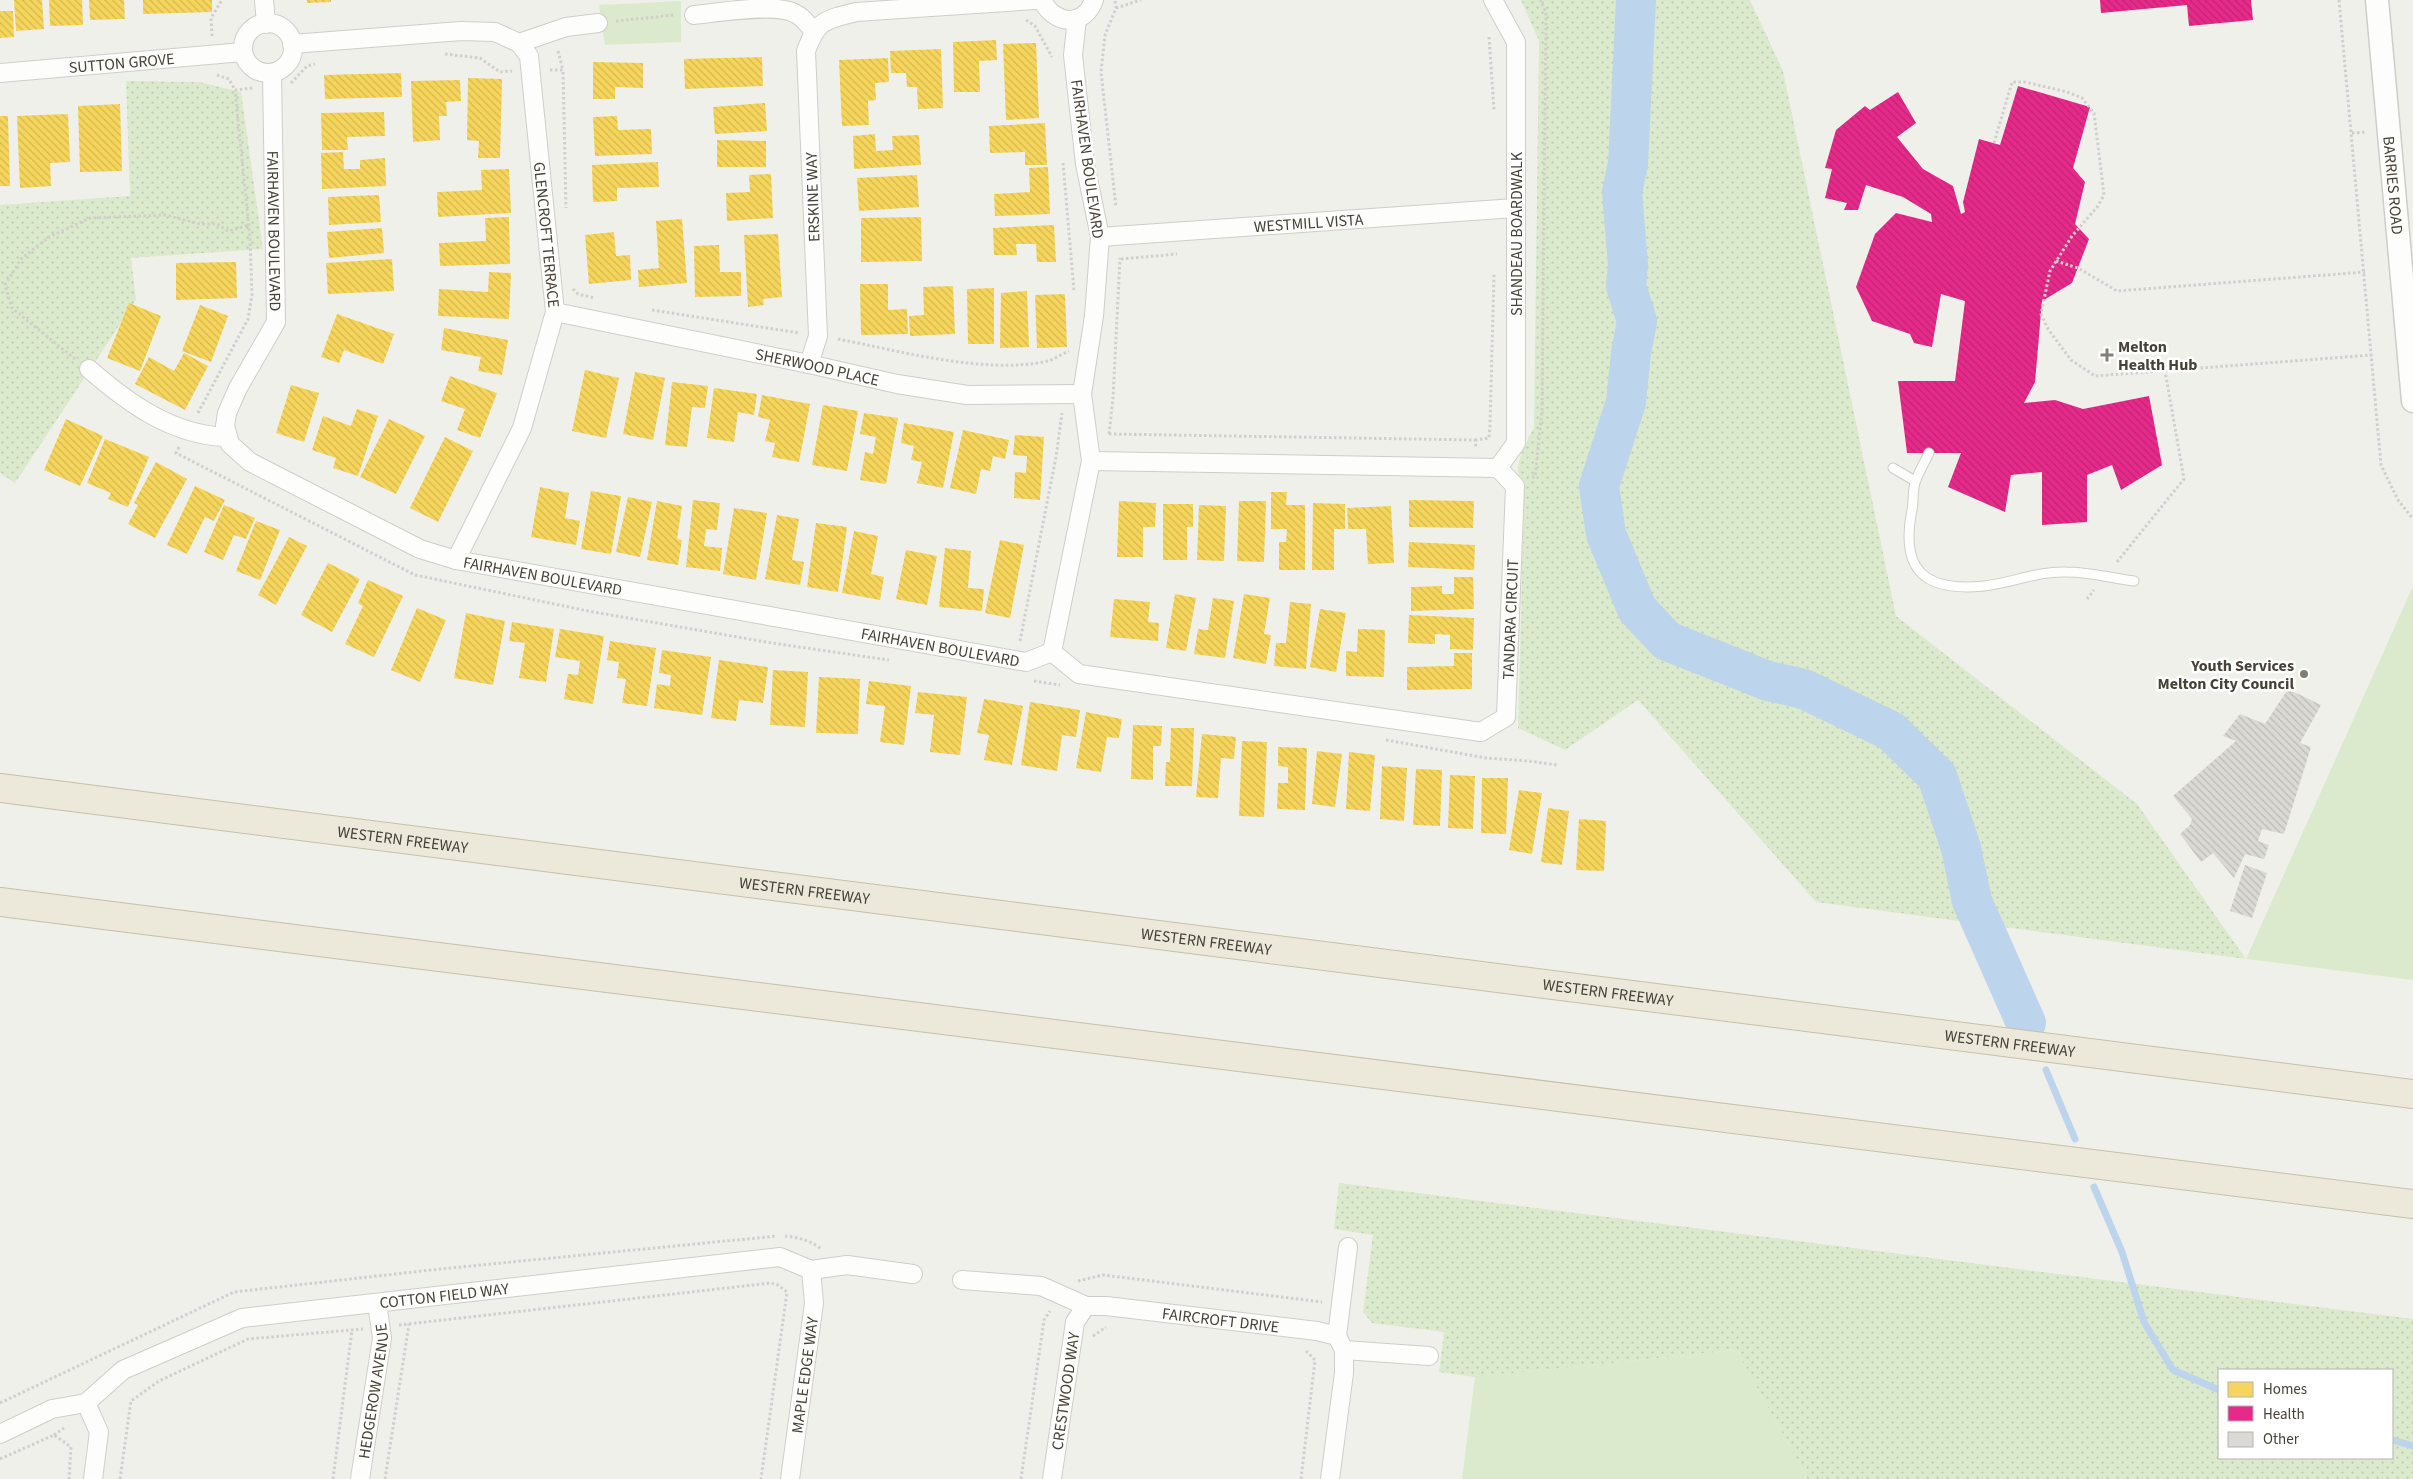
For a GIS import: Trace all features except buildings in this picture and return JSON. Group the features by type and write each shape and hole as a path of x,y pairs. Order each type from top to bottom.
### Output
{"highway":[{"name":"WESTERN FREEWAY","path":"0,788 2413,1094"},
{"path":"0,902 2413,1204"}],"street":[{"path":"264,0 266,24"},
{"path":"694,15 762,8 780,10 796,13 814,30 832,18 856,12 1034,0 1059,18 1077,19 1090,10 1094,0"},
{"name":"SHANDEAU BOARDWALK","path":"1493,0 1516,42 1516,443 1504,474"},
{"name":"BARRIES ROAD","path":"2377,0 2413,401"},
{"name":"FAIRHAVEN BOULEVARD","path":"272,80 276,322 227,413 226,437 235,450 250,462 420,549 456,560 1026,662 1052,652 1091,461 1082,394 1094,316 1100,237 1085,164 1074,65 1077,19"},
{"path":"292,44 461,31 495,32 520,43 566,27 598,23"},
{"path":"266,24 274,24 286,31 292,44 292,54 288,63 272,80 257,71 246,60 243,52 244,42 248,33 256,26 266,24"},
{"name":"ERSKINE WAY","path":"809,364 818,336 806,51 814,30"},
{"name":"GLENCROFT TERRACE","path":"456,560 522,428 556,312 529,56 520,43"},
{"name":"SUTTON GROVE","path":"0,73 243,52"},
{"name":"WESTMILL VISTA","path":"1100,237 1515,208"},
{"name":"SHERWOOD PLACE","path":"556,312 897,384 967,395 1082,394"},
{"path":"89,369 118,395 170,425 188,432 226,437"},
{"path":"1091,461 1478,467 1504,474"},
{"name":"TANDARA CIRCUIT","path":"1052,652 1079,674 1480,732 1506,717 1515,486 1504,474"},
{"path":"1330,1479 1344,1373 1340,1308 1348,1247"},
{"name":"COTTON FIELD WAY","path":"86,1403 123,1370 242,1318 780,1257 811,1270"},
{"path":"811,1270 847,1265 913,1274"},
{"name":"MAPLE EDGE WAY","path":"790,1479 814,1303 811,1270"},
{"name":"FAIRCROFT DRIVE","path":"962,1280 1041,1286 1086,1306 1106,1306 1307,1330 1341,1343 1429,1356"},
{"name":"HEDGEROW AVENUE","path":"360,1479 382,1338 377,1303"},
{"name":"CRESTWOOD WAY","path":"1052,1479 1075,1322 1086,1306"},
{"path":"0,1434 52,1410 86,1403 99,1432 92,1479"}],"lane":[{"path":"1930,453 1915,481 1908,529 1908,549 1914,565 1927,578 1942,584 1960,587 1985,586 2032,575 2066,572 2134,581"},
{"path":"1893,468 1915,481"}],"path":[{"path":"1034,0 1026,20 1035,26 1053,58"},
{"path":"1116,8 1141,0"},
{"path":"1504,474 1535,477 1542,410 1546,12 1540,0"},
{"path":"2339,0 2381,465 2398,500 2413,519"},
{"path":"598,23 651,16 694,15"},
{"path":"435,54 480,58 500,72 563,70 566,216"},
{"path":"235,90 272,80 289,84 299,77 306,66 321,62"},
{"path":"214,74 229,79 235,90 249,226 252,295 248,319 176,453 415,575 597,612 772,643 897,661"},
{"path":"1994,143 2012,82 2025,82 2067,92 2082,98 2094,113 2104,195 2098,206 2072,236 2050,271 2041,314 2048,329 2071,360 2095,376 2372,355"},
{"path":"1062,155 1074,292"},
{"path":"89,369 12,308 5,285 21,259 49,236 90,218 165,215 200,224 217,224 228,231 249,226"},
{"path":"2056,261 2078,268 2117,291 2365,272"},
{"path":"568,284 578,294 604,300"},
{"path":"647,309 818,336 964,362 1022,365 1050,361 1070,350 1056,456 1016,660"},
{"path":"2087,600 2184,479 2165,371"},
{"path":"1109,434 1475,440 1478,467"},
{"path":"1030,680 1066,686"},
{"path":"1379,739 1486,758 1530,760 1557,765"},
{"path":"1021,1479 1044,1320 1078,1280 1103,1275 1318,1301 1340,1308"},
{"path":"120,1479 130,1401 159,1382 248,1339 381,1327 771,1283 778,1284 786,1292 761,1479"},
{"path":"385,1479 409,1324"},
{"path":"1092,1344 1093,1335 1110,1325"},
{"path":"333,1479 352,1330"},
{"path":"1295,1348 1305,1349 1315,1360 1301,1479"},
{"path":"0,1459 54,1435 71,1447 69,1479"}],"green space":[{"path":"1521,0 1750,0 1783,71 1896,616 2137,804 2246,959 1816,902 1638,700 1565,750 1518,728 1524,498 1520,487 1518,469 1519,461 1534,427 1539,41"},
{"path":"681,1 681,42 605,45 599,5"},
{"path":"126,81 199,82 241,92 263,249 131,258 136,300 15,483 0,473 0,205 130,196"},
{"path":"2413,586 2413,980 2246,959"},
{"path":"1339,1183 2413,1319 2413,1479 1808,1479 1736,1350 1475,1377 1439,1372 1444,1332 1372,1323 1363,1312 1373,1235 1334,1229"},
{"path":"1736,1350 1808,1479 1462,1479 1475,1377"}],"waterway":[{"path":"1636,0 1628,164 1622,192 1628,265 1626,286 1637,321 1631,353 1626,402 1599,486 1606,534 1637,609 1667,641 1768,681 1804,689 1891,731 1937,776 1961,848 1972,901 2026,1023"},
{"path":"2046,1070 2075,1139"},
{"path":"2094,1187 2122,1252 2144,1322 2173,1370 2218,1390"},
{"path":"2393,1440 2413,1446"}],"place":[{"name":"Melton Health Hub","path":"2107,355"},
{"name":"Youth Services Melton City Council","path":"2304,674"}]}
